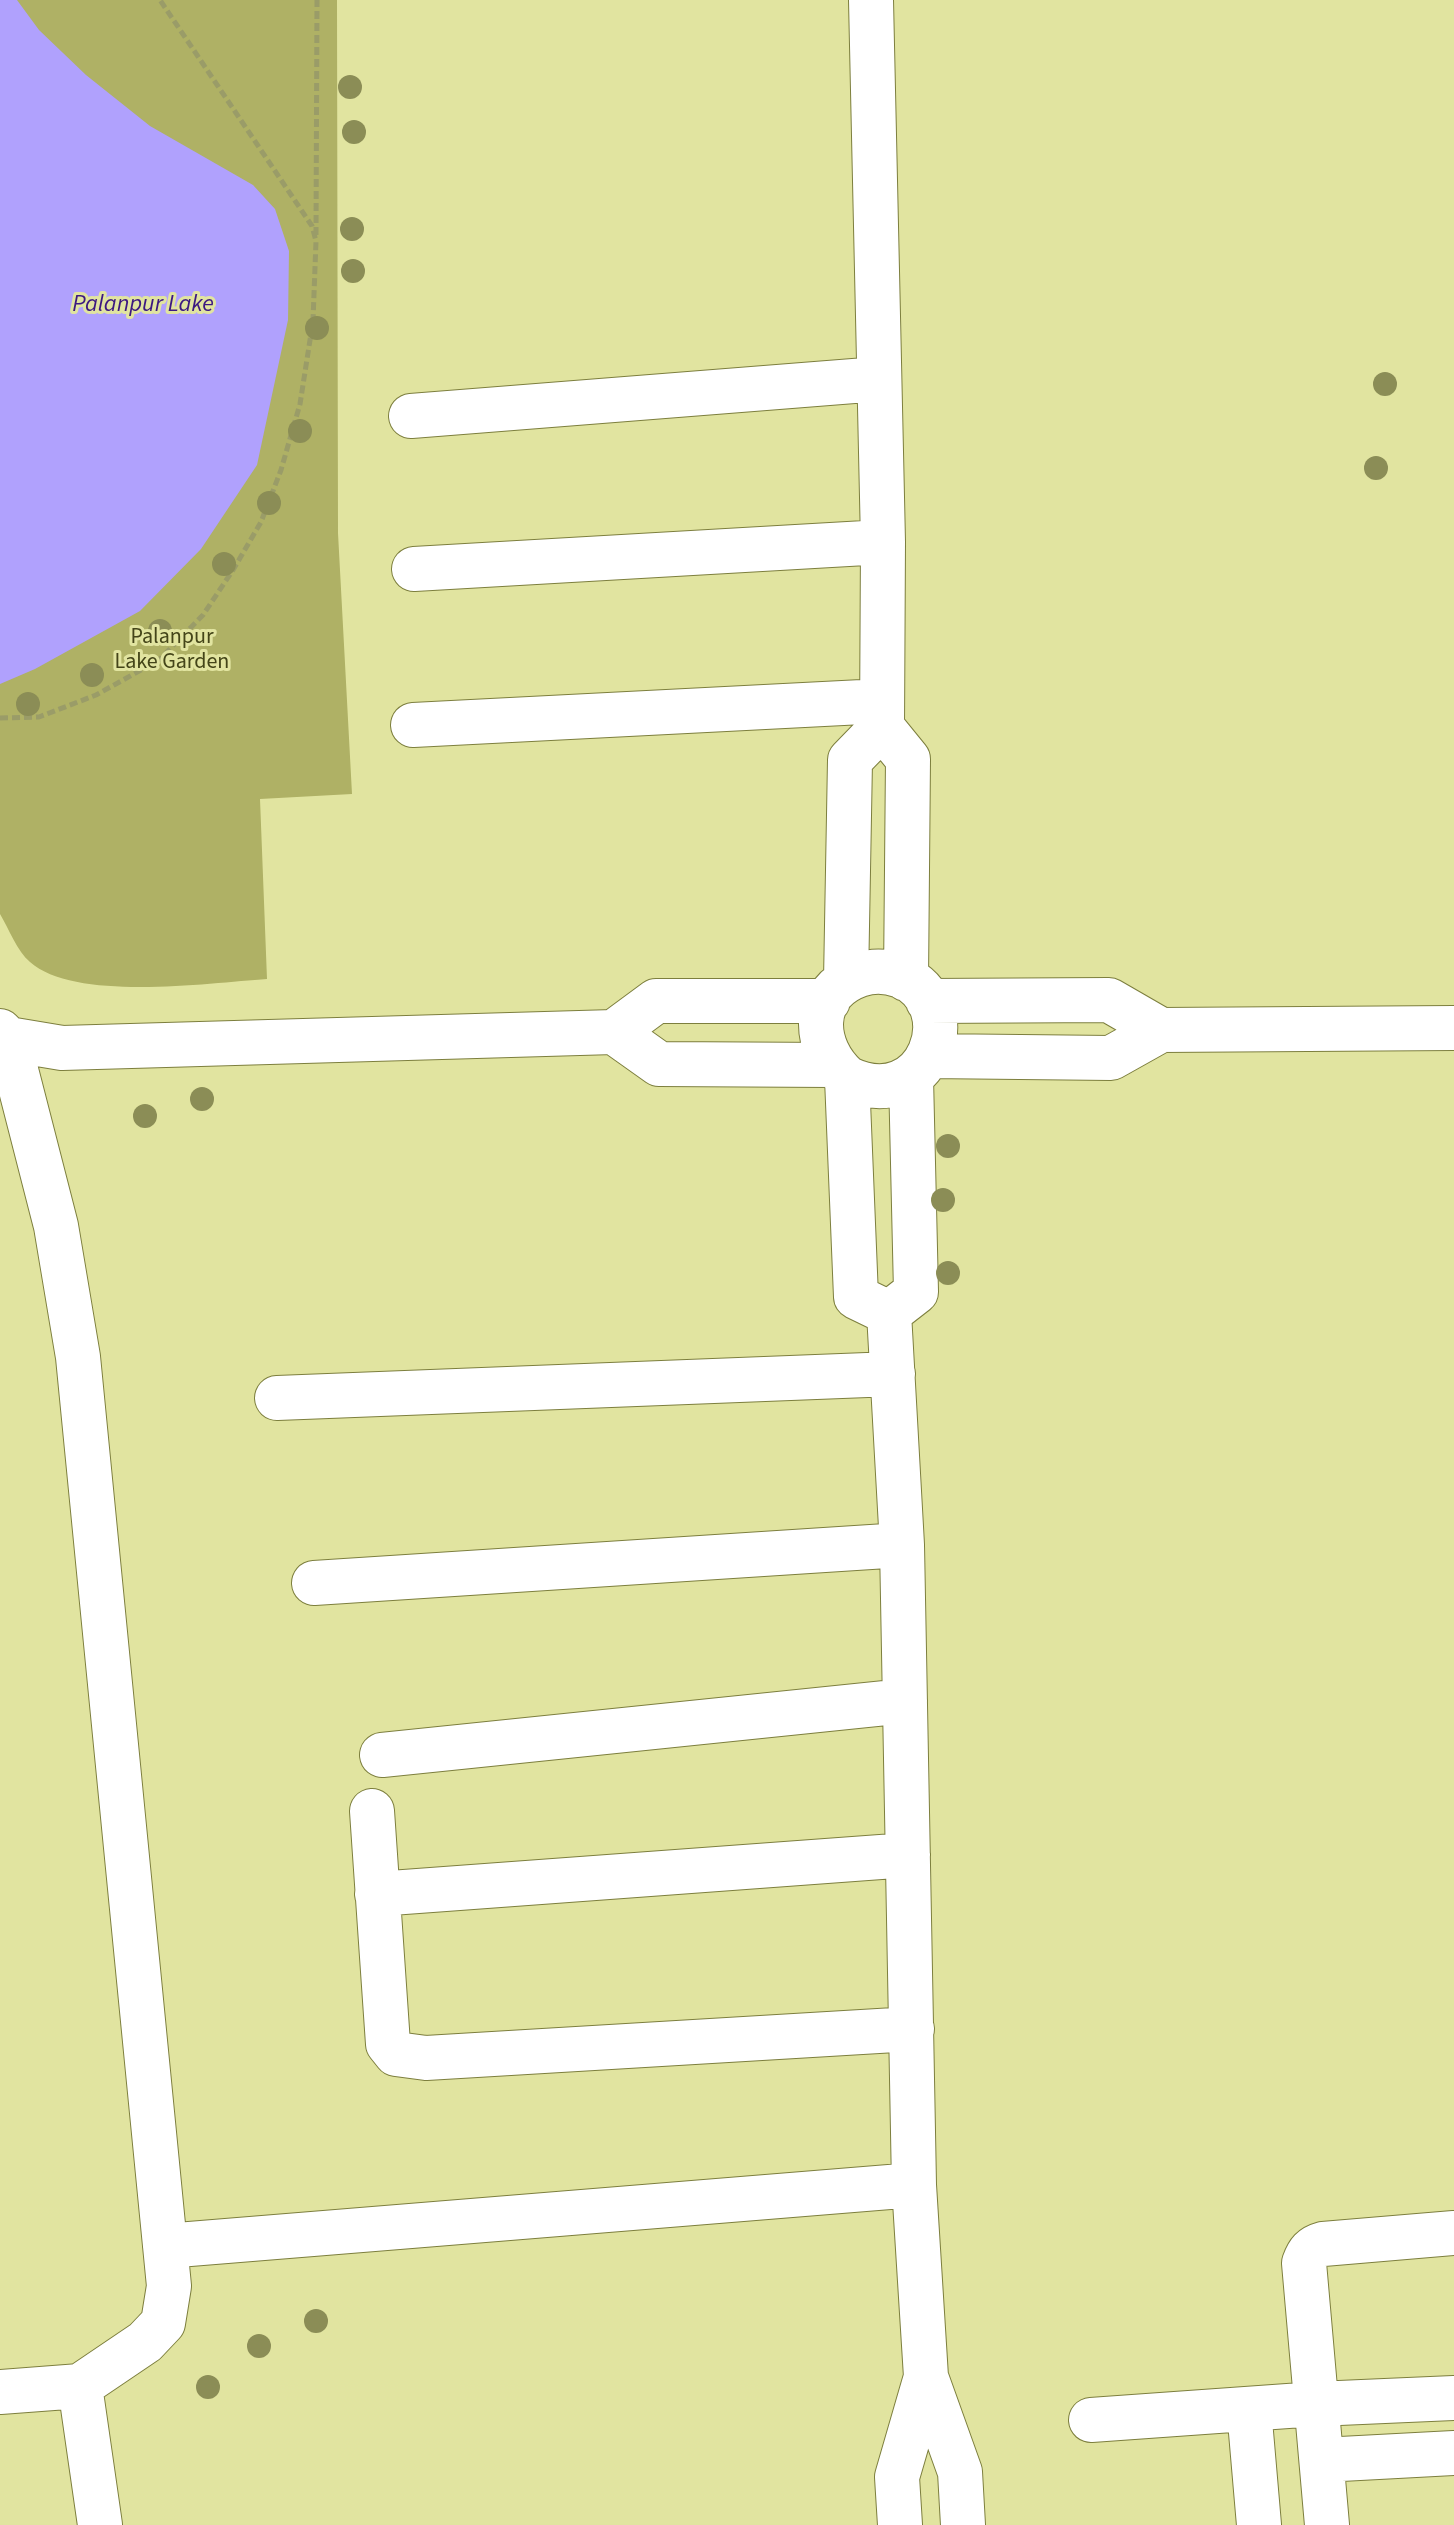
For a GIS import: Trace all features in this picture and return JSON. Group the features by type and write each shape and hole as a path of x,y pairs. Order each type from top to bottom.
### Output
{"street":[{"path":"871,0 883,542 882,714 908,759 917,990"},
{"path":"411,416 879,379"},
{"path":"414,569 883,542"},
{"path":"413,725 882,714"},
{"path":"0,2392 80,2386 145,2342 163,2323 169,2286 78,1357 56,1226 4,1035 62,1048 614,1032 656,1001 837,991 876,971 892,973 917,990 935,1019 935,1038 920,1066 895,1084 879,1087 862,1085 840,1072 825,1051 821,1034 822,1017 837,991 850,760 882,714"},
{"path":"917,990 1109,1000 1161,1030"},
{"path":"920,1066 1111,1058 1161,1030 1454,1028"},
{"path":"614,1032 659,1064 840,1072"},
{"path":"889,1313 916,1292 920,1066"},
{"path":"840,1072 856,1297 889,1313"},
{"path":"889,1313 902,1545 914,2185 926,2377 960,2472 963,2525"},
{"path":"277,1398 893,1374"},
{"path":"314,1583 902,1545"},
{"path":"382,1755 905,1701"},
{"path":"372,1811 388,2044 396,2054 426,2058 912,2029"},
{"path":"377,1894 908,1855"},
{"path":"165,2246 914,2185"},
{"path":"1327,2525 1304,2263 1307,2253 1323,2244 1454,2233"},
{"path":"900,2525 897,2477 926,2377"},
{"path":"80,2386 100,2525"},
{"path":"1091,2420 1454,2398"},
{"path":"1249,2409 1259,2525"},
{"path":"1322,2460 1454,2453"}],"path":[{"path":"160,0 312,226 316,241"},
{"path":"0,718 39,717 96,695 159,660 203,615 261,522 281,470 300,404 313,321 317,0"}],"green space":[{"name":"Palanpur Lake Garden","path":"0,0 337,0 338,533 352,794 260,799 267,979 143,987 78,982 51,974 30,962 17,946 0,914"}],"water":[{"name":"Palanpur Lake","path":"0,0 17,0 39,30 86,75 150,126 253,185 275,209 289,251 288,320 257,465 201,549 140,611 35,669 0,684"}]}
